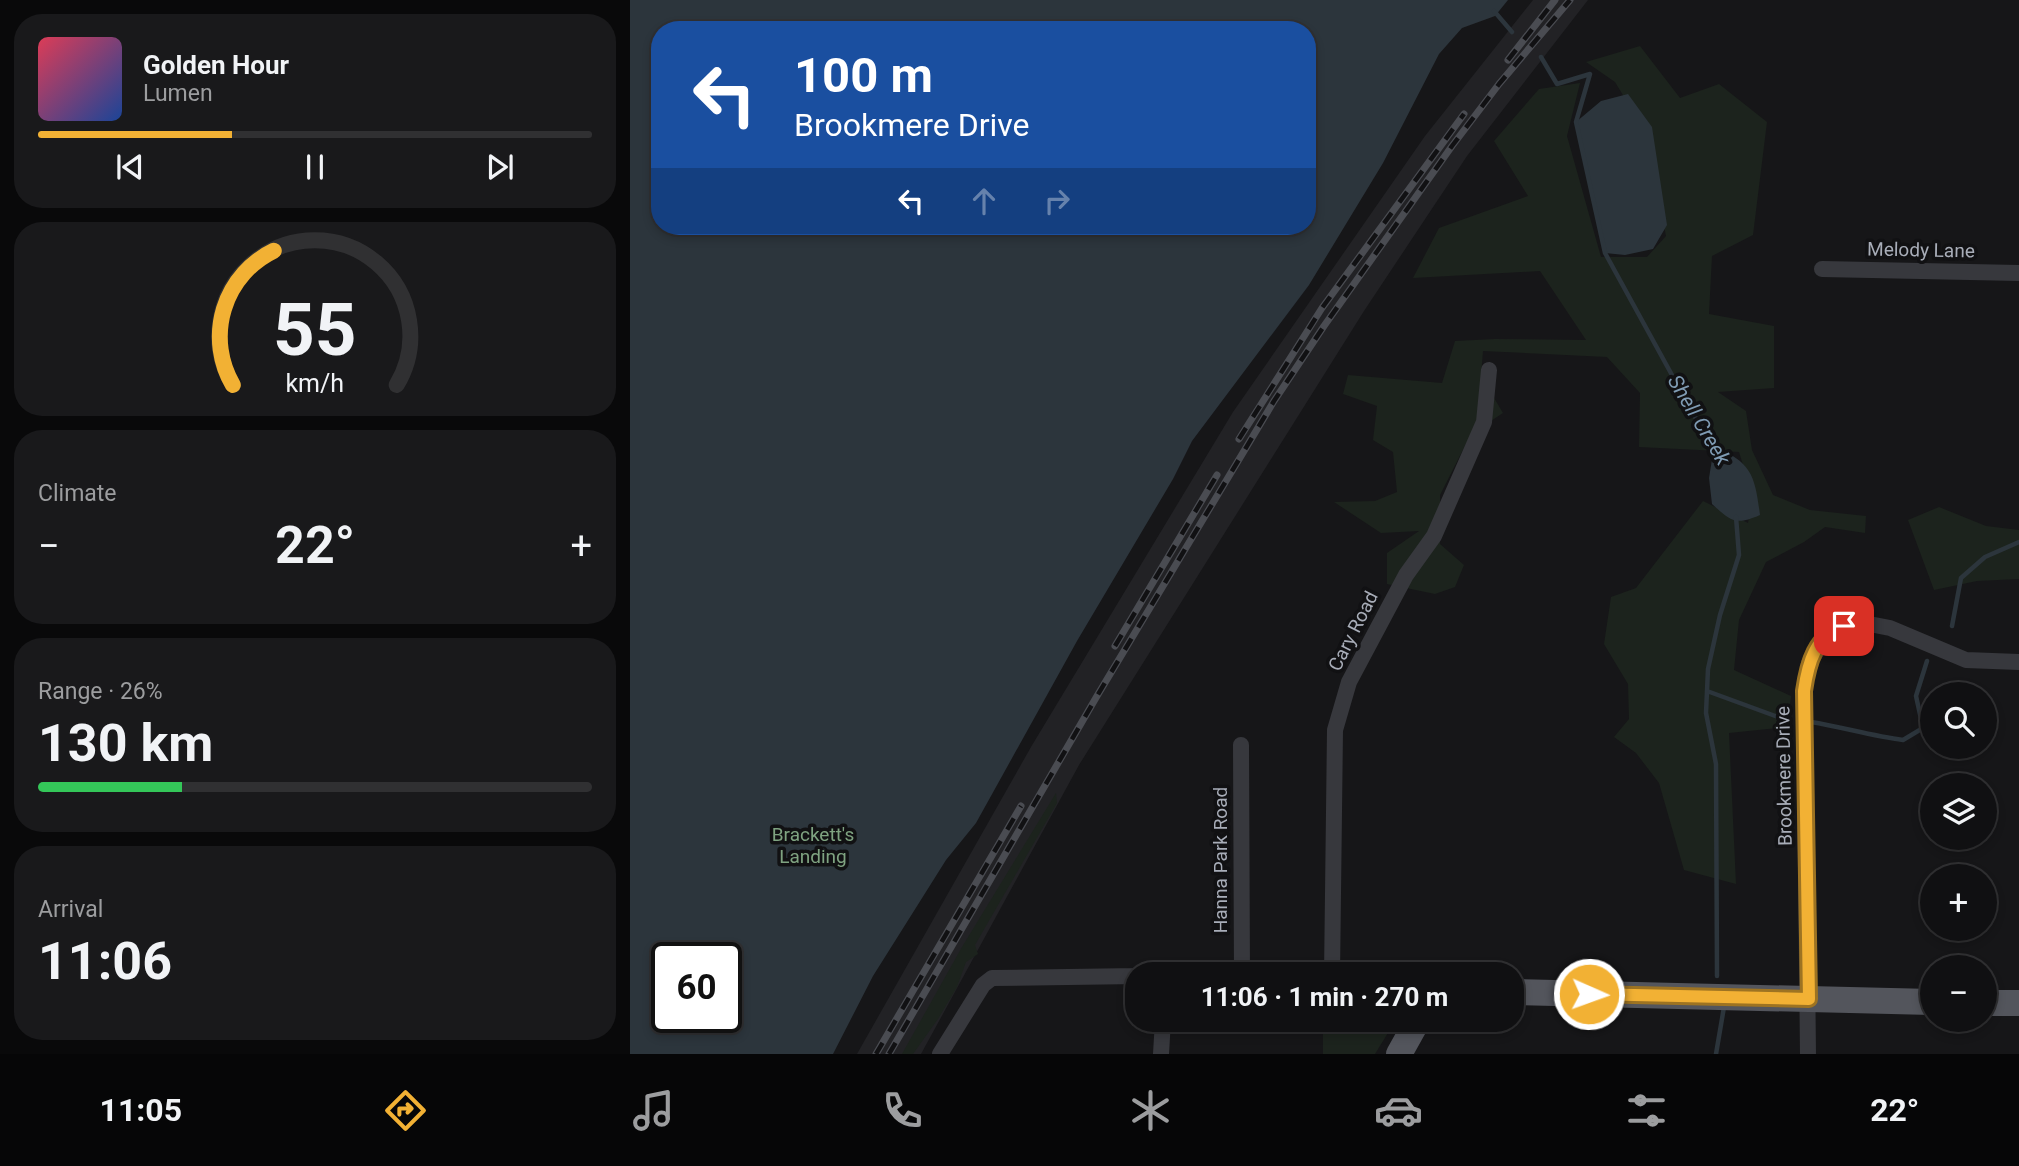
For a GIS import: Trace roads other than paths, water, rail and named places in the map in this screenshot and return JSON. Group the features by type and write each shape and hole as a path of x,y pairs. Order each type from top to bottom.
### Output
{"main road":[{"path":"1524,992 1920,1002"},
{"path":"1997,1003 2019,1003"},
{"path":"1398,1054 1411,1032"}],"street":[{"name":"Melody Lane","path":"1822,269 2019,273"},
{"name":"Cary Road","path":"1332,962 1335,730 1349,682 1406,575 1434,536 1483,422 1489,370"},
{"name":"Brookmere Drive","path":"1808,1054 1804,691 1808,663 1830,631 1859,622 1890,628 1966,660 2019,662"},
{"name":"Hanna Park Road","path":"1241,745 1241,962"},
{"path":"940,1054 983,985 992,978 1125,975"},
{"path":"1161,1054 1162,1032"}],"waterway":[{"name":"Shell Creek","path":"1494,11 1512,32"},
{"name":"Shell Creek","path":"1541,57 1557,84 1590,74 1576,122 1605,253 1716,450"},
{"name":"Shell Creek","path":"1717,976 1716,764 1706,713 1708,669 1720,615 1739,555 1736,517"},
{"path":"1952,626 1961,578 1985,557 2019,542"},
{"path":"1811,722 1903,740 1923,728 1916,696 1927,661"},
{"path":"1707,691 1778,717"},
{"name":"Shell Creek","path":"1716,1054 1724,1007"}],"railway":[{"path":"1508,60 1555,0"},
{"path":"889,1054 1097,696 1274,401 1452,146 1499,84 1570,0"},
{"path":"1239,439 1322,308 1464,114"},
{"path":"1115,646 1217,475"},
{"path":"876,1054 1021,806"}],"park label":[{"name":"Brackett's Landing","path":"813,845"}]}
